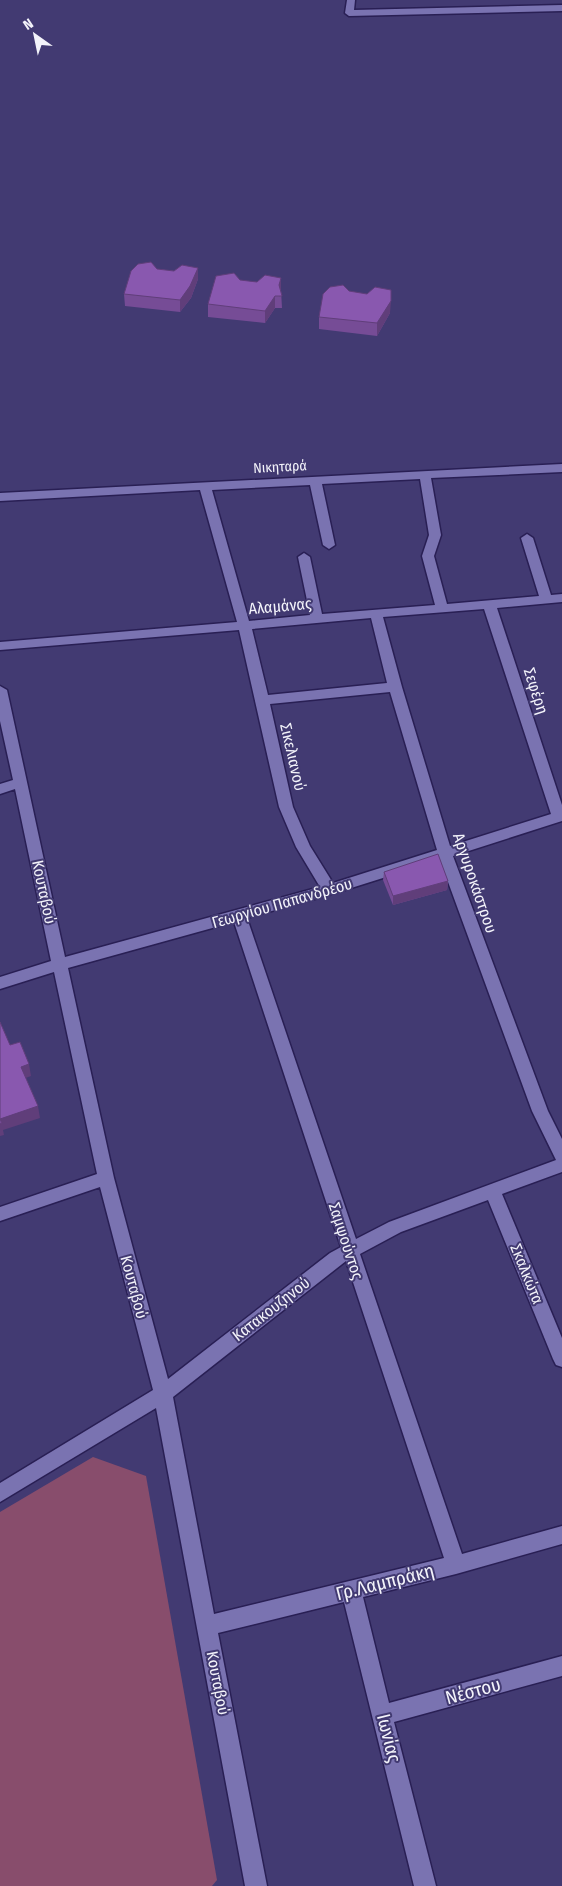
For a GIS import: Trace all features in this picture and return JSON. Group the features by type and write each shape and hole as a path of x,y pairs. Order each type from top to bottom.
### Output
{"street":[{"path":"351,0 349,13 508,11 562,8"},
{"path":"504,0 508,11"},
{"path":"546,19 562,14"},
{"name":"Νικηταρά","path":"0,497 562,468"},
{"path":"425,475 435,535 428,556 442,608"},
{"path":"315,480 329,545"},
{"name":"Σικελιανού","path":"205,486 244,625 286,806 303,846 329,890"},
{"path":"528,538 546,600"},
{"path":"304,557 317,619"},
{"name":"Αλαμάνας","path":"0,646 562,598"},
{"name":"Σεφέρη","path":"489,604 561,817"},
{"name":"Αργυροκάστρου","path":"376,614 395,687 445,854 540,1112 562,1156"},
{"path":"262,700 395,687"},
{"name":"Κουταβού","path":"0,690 106,1178 163,1394 256,1886"},
{"path":"0,789 21,782"},
{"name":"Γεωργίου Παπανδρέου","path":"0,984 60,964 329,890 561,817"},
{"name":"Σαμψούντος","path":"239,916 456,1564"},
{"name":"Κατακουζηνού","path":"0,1493 163,1394 326,1266 350,1251 395,1228 562,1165"},
{"path":"0,1214 106,1178"},
{"name":"Σκαλκώτα","path":"492,1190 562,1359"},
{"name":"Γρ.Λαμπράκη","path":"207,1626 456,1564 562,1535"},
{"name":"Ιωνίας","path":"351,1590 384,1715 425,1886"},
{"name":"Νέστου","path":"384,1715 562,1666"}],"shaded area":[{"path":"93,1457 146,1476 217,1880 212,1886 0,1886 0,1512"}],"building":[{"path":"151,262 157,269 174,271 182,265 198,268 190,286 180,300 124,294 131,271 138,264"},
{"path":"234,273 240,280 257,282 265,275 281,278 279,285 282,296 275,296 265,311 208,304 216,276"},
{"path":"343,285 349,291 367,294 375,287 391,290 391,301 377,323 319,317 323,294 330,287"},
{"path":"438,854 448,881 393,896 384,872"},
{"path":"0,1022 10,1045 20,1042 29,1064 21,1067 38,1106 0,1119"}]}
